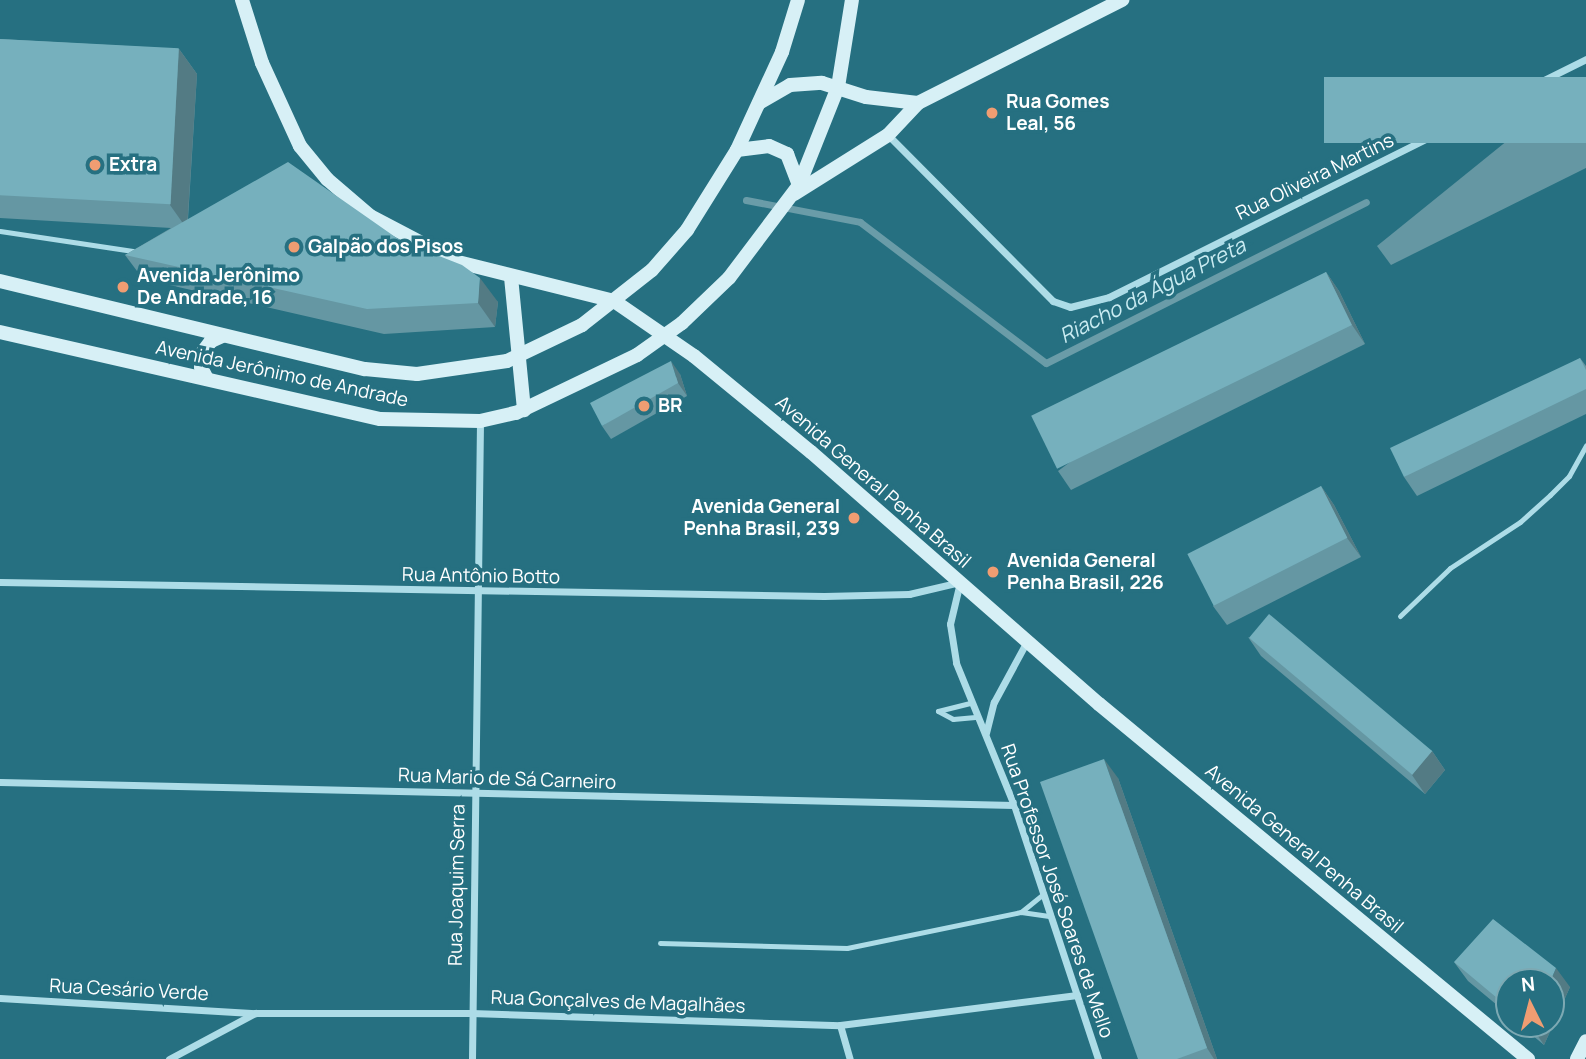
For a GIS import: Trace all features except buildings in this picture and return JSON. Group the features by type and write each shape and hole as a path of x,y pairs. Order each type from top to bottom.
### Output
{"main road":[{"name":"Avenida General Penha Brasil","path":"242,0 281,110 309,168 370,216 458,262 614,301 665,336 811,452 1027,641 1528,1059"},
{"name":"Avenida Jerônimo de Andrade","path":"0,281 365,369 417,374 467,369 518,356 582,325 652,270 687,230 737,150 782,52 798,0"},
{"path":"796,190 838,87 852,0"},
{"path":"796,190 888,135 918,103 1106,4 1122,0"},
{"path":"757,104 789,85 822,83 866,97 918,103"},
{"path":"737,150 769,146 787,154 796,190"},
{"name":"Avenida Jerônimo de Andrade","path":"0,332 380,419 480,421 524,410 589,381 665,336 729,278 796,190"},
{"path":"511,276 524,410"},
{"path":"207,379 201,367 202,353 211,341 224,336"},
{"path":"1577,1059 1586,1041"}],"street":[{"name":"Rua Oliveira Martins","path":"888,135 1054,302 1070,307 1109,297 1586,60"},
{"name":"Rua Joaquim Serra","path":"472,1059 480,421"},
{"name":"Rua Antônio Botto","path":"0,582 479,592 897,594 960,582"},
{"name":"Rua Professor José Soares de Mello","path":"960,582 950,624 956,663 1014,805 1098,1059"},
{"name":"Rua Professor José Soares de Mello","path":"986,734 994,702 1027,641"},
{"name":"Rua Mario de Sá Carneiro","path":"0,782 1014,805"},
{"name":"Rua Gonçalves de Magalhães","path":"169,1059 256,1013 471,1013 840,1025 1077,995"},
{"name":"Rua Cesário Verde","path":"0,998 256,1013"},
{"path":"840,1025 850,1059"}],"lane":[{"path":"0,231 152,251"},
{"path":"1400,616 1450,568 1520,522 1550,495 1569,476 1586,445"},
{"path":"971,703 939,711 953,719 978,717"},
{"path":"1021,912 1043,894"},
{"path":"660,943 847,948 1021,912 1051,916"}],"waterway":[{"name":"Riacho da Água Preta","path":"746,200 860,222 1046,363 1366,202"}],"place":[{"name":"Rua Gomes Leal, 56","path":"992,113"},
{"name":"Extra","path":"95,165"},
{"name":"Galpão dos Pisos","path":"294,247"},
{"name":"Avenida Jerônimo De Andrade, 16","path":"123,287"},
{"name":"BR","path":"644,406"},
{"name":"Avenida General Penha Brasil, 239","path":"854,518"},
{"name":"Avenida General Penha Brasil, 226","path":"993,572"}]}
